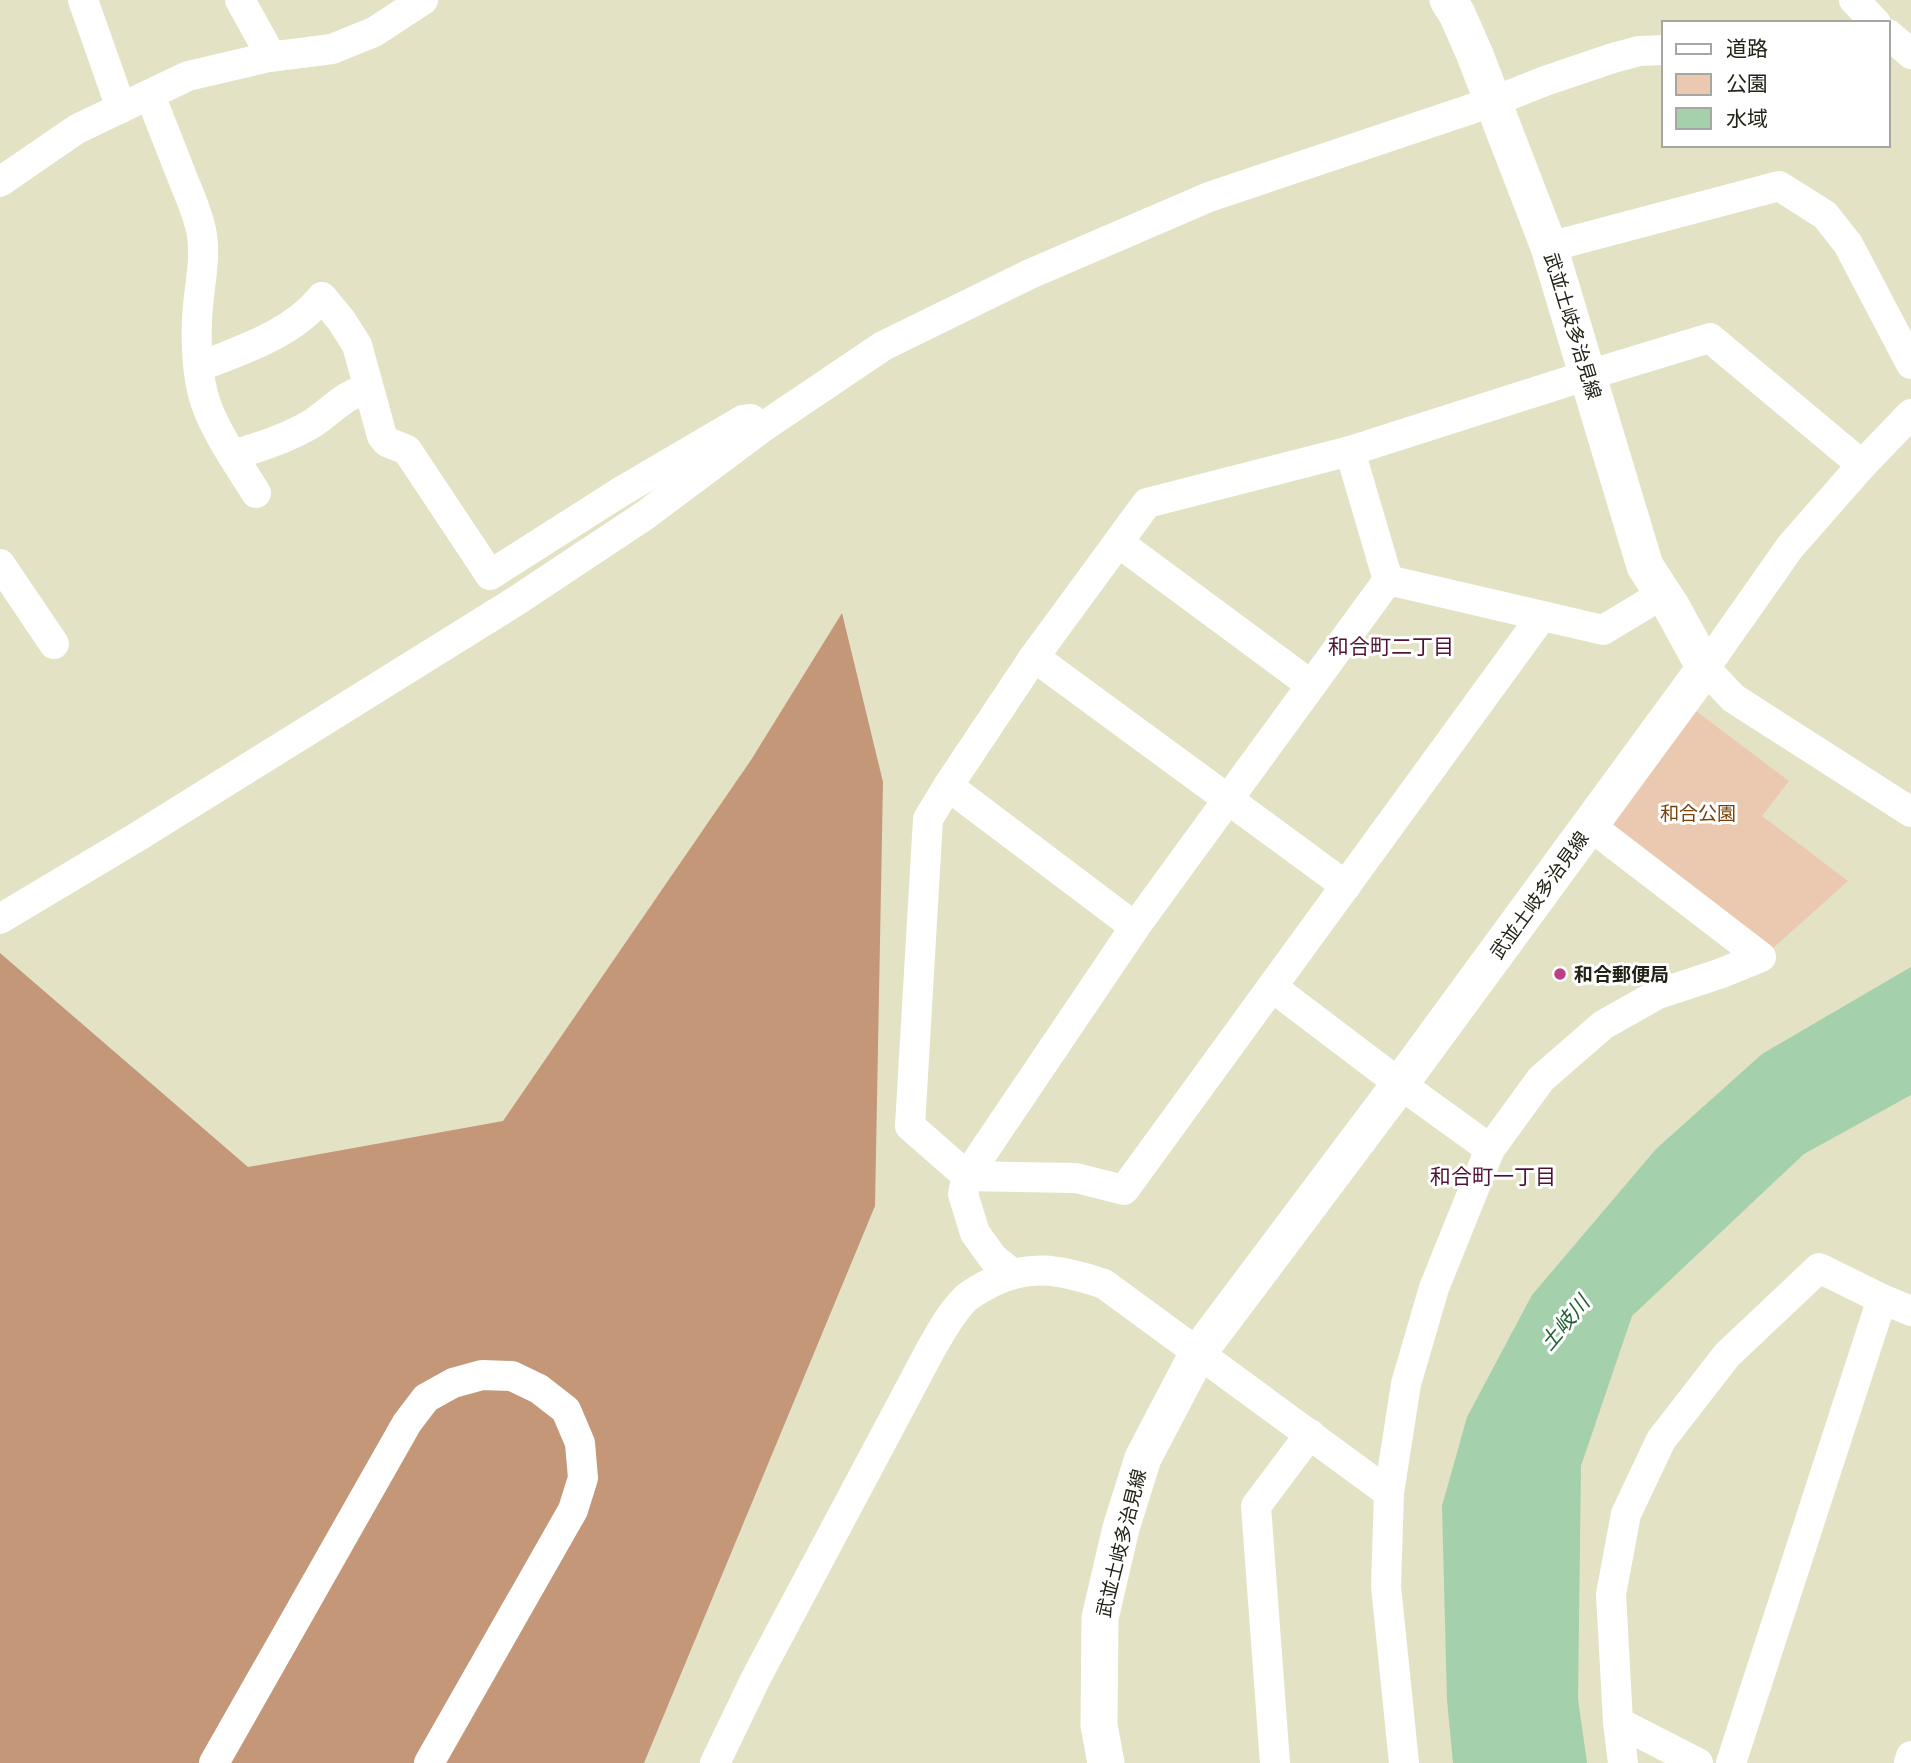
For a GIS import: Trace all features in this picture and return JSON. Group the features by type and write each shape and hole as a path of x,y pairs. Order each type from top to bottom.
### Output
{"main road":[{"name":"武並土岐多治見線","path":"1106,1763 1098,1725 1100,1618 1121,1528 1143,1458 1198,1353 1706,668 1645,566 1549,247 1475,55 1448,0"}],"street":[{"path":"83,0 121,108"},
{"path":"240,0 269,57"},
{"path":"5,168 77,129 188,76 269,57 332,49 374,32 423,0"},
{"path":"1854,0 1874,21"},
{"path":"1890,36 1911,54"},
{"path":"0,919 516,601 643,516 763,427 883,346 1030,274 1209,197 1492,102 1613,58 1639,51 1662,50"},
{"path":"150,95 202,233 204,263 197,322 203,393 232,456 256,493"},
{"path":"1549,247 1779,186 1825,215 1849,244 1911,364"},
{"path":"199,367 281,332 309,312 321,297 352,334 357,345 382,436 387,442 407,450 490,575 622,491 743,420 753,419 763,427"},
{"path":"1542,616 1124,1190 1076,1178 967,1176 910,1126 928,819 1034,657 1147,503 1350,451 1710,338 1862,465"},
{"path":"232,456 258,448 311,424 357,391 368,389"},
{"path":"1911,414 1790,547 1706,668 1733,698 1911,812"},
{"path":"1350,451 1388,580"},
{"path":"1119,543 1311,685"},
{"path":"0,564 54,644"},
{"path":"1388,580 1603,630 1663,594"},
{"path":"1013,1274 993,1258 975,1233 963,1194 967,1176 1135,927 1388,580"},
{"path":"1034,657 1346,886"},
{"path":"948,786 1135,927"},
{"path":"1405,1763 1385,1586 1388,1493 1406,1384 1434,1288 1490,1149 1541,1079 1603,1025 1658,993 1761,957 1589,825"},
{"path":"1272,987 1490,1149"},
{"path":"1623,1763 1611,1594 1626,1514 1661,1440 1727,1355 1819,1268 1911,1311"},
{"path":"715,1763 756,1678 931,1349 967,1298 993,1282 1013,1274 1044,1269 1074,1274 1104,1284 1388,1493"},
{"path":"1731,1763 1882,1299"},
{"path":"214,1763 407,1423 426,1398 453,1383 482,1375 512,1376 539,1389 566,1410 580,1443 583,1478 573,1510 429,1763"},
{"path":"1275,1763 1256,1506 1310,1434"},
{"path":"1618,1722 1698,1763"},
{"path":"1909,1763 1911,1756"}],"green space":[{"name":"和合公園","path":"1696,711 1789,781 1762,816 1848,881 1772,949 1605,826"}],"shaded area":[{"path":"842,613 883,782 875,1206 644,1763 0,1763 0,953 248,1167 503,1121 751,760"}],"water":[{"name":"土岐川","path":"1911,967 1911,1095 1804,1154 1632,1316 1581,1466 1578,1699 1587,1763 1453,1763 1447,1700 1442,1506 1467,1417 1532,1295 1656,1149 1762,1054"}],"place":[{"name":"和合郵便局","path":"1560,974"}],"district":[{"name":"和合町二丁目","path":"1391,647"},
{"name":"和合町一丁目","path":"1493,1177"}]}
